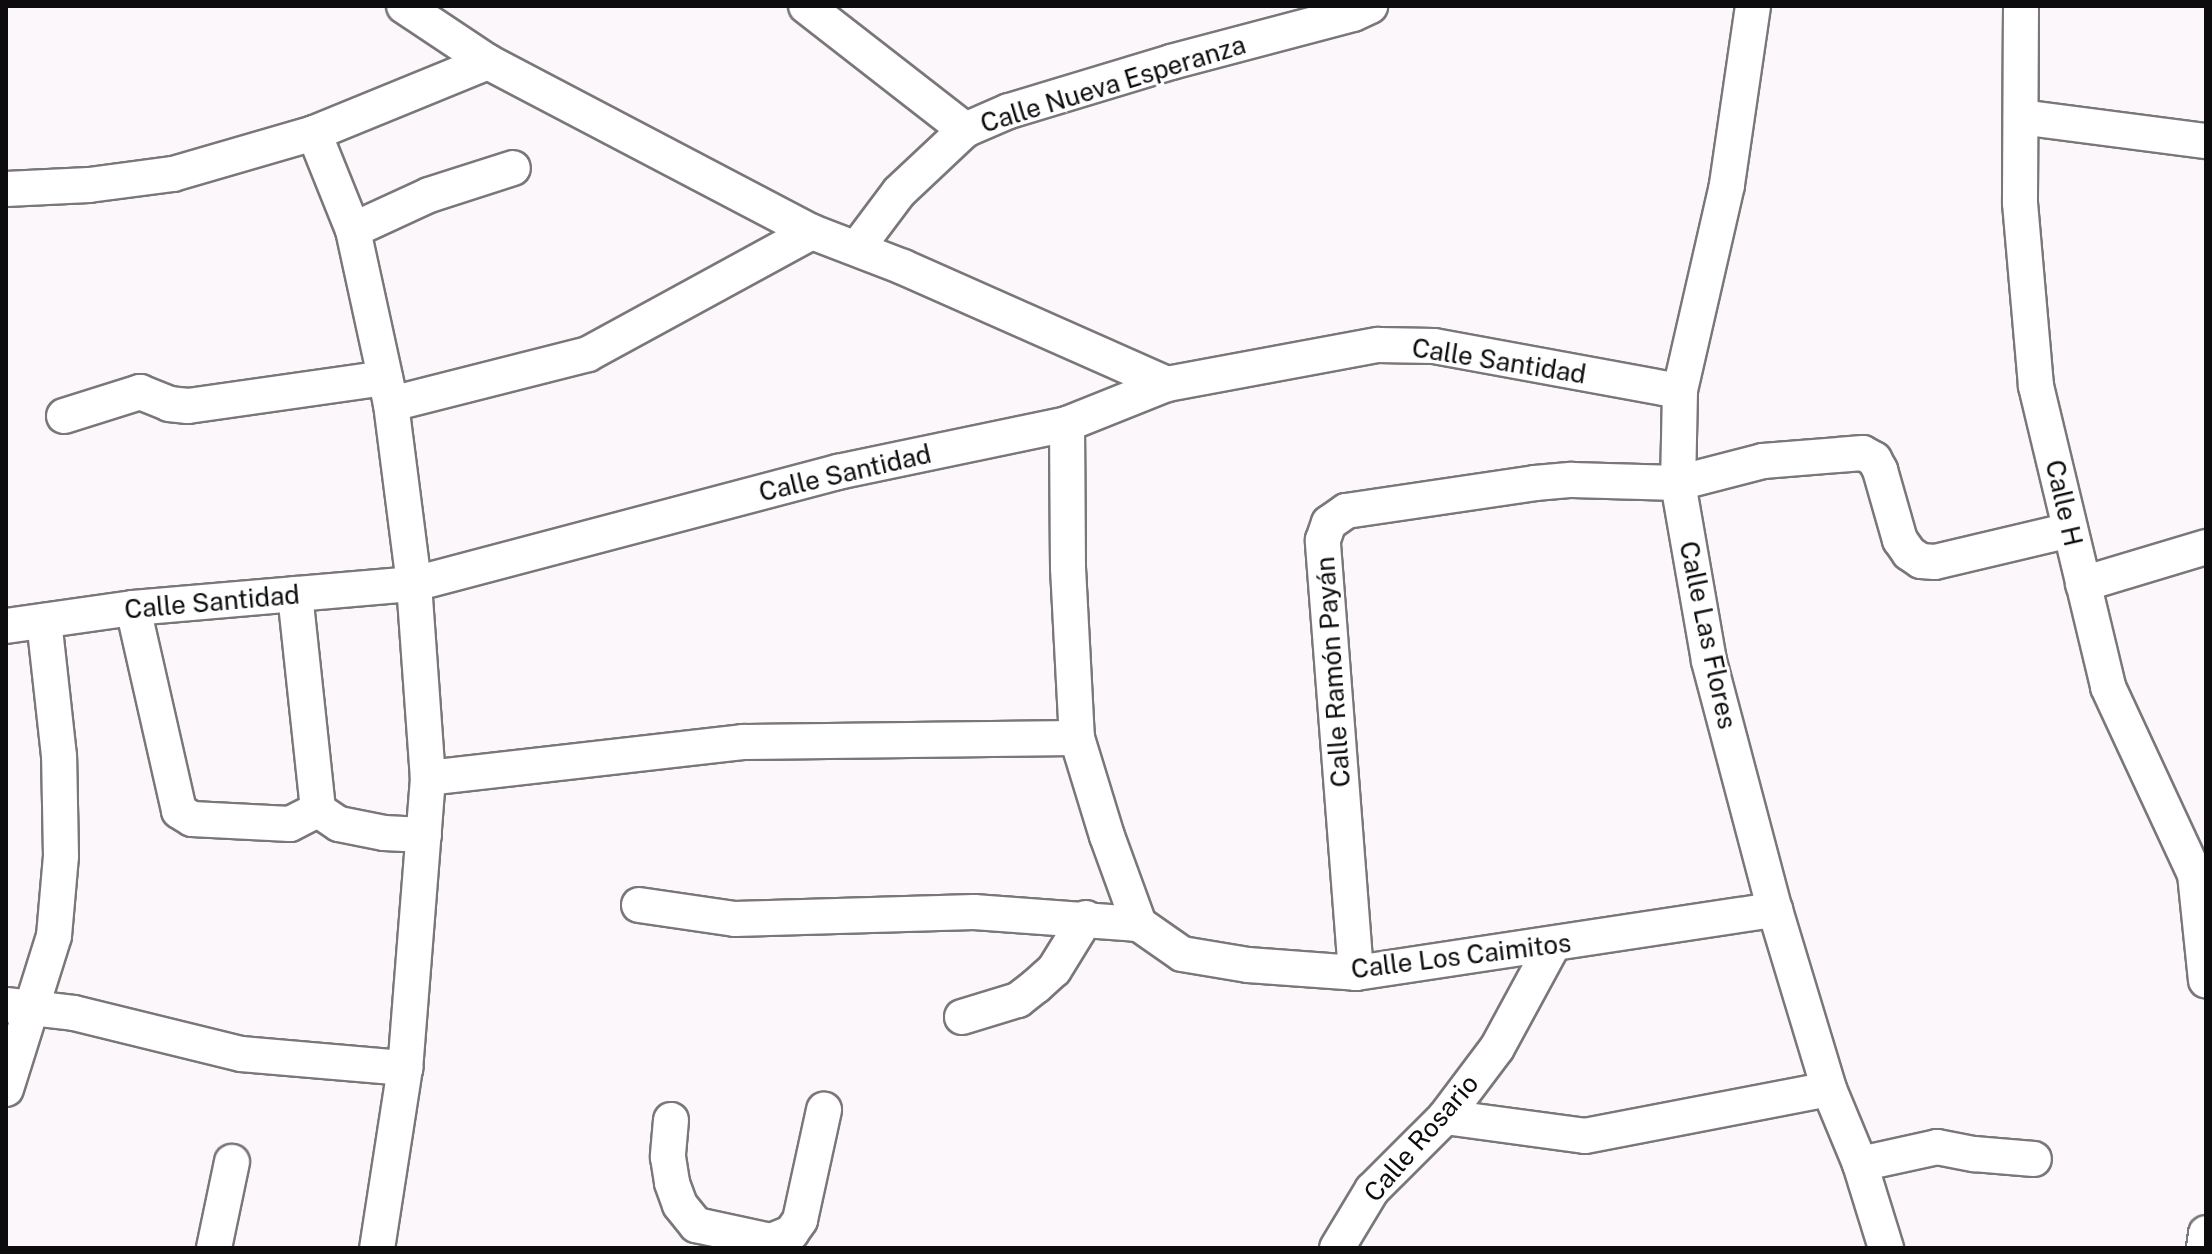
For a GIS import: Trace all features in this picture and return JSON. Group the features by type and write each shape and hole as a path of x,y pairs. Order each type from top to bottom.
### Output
{"street":[{"path":"404,6 488,62 812,232 857,248 1167,384"},
{"path":"806,6 965,130"},
{"name":"Calle Las Flores","path":"1753,6 1727,185 1680,391 1678,483 1709,661 1775,910 1829,1089 1860,1164 1886,1248"},
{"name":"Calle Nueva Esperanza","path":"857,248 899,192 965,130 1009,111 1357,9"},
{"name":"Calle H","path":"2015,9 2021,117 2020,203 2036,386 2108,687 2201,873 2206,980"},
{"path":"6,189 89,185 173,174 314,133 488,62"},
{"path":"2021,117 2206,141"},
{"path":"314,133 353,230 388,391 414,584 428,778 405,1068 377,1248"},
{"path":"353,230 429,195 513,168"},
{"path":"64,416 140,392 169,404 188,406 388,391 588,354 812,232"},
{"name":"Calle Santidad","path":"6,626 133,608 414,584 838,472 1067,424 1167,384 1378,345 1434,346 1680,391"},
{"path":"639,905 735,919 974,912 1139,924 1107,836 1077,738 1068,568 1067,424"},
{"name":"Calle Ramón Payán","path":"1356,973 1323,540 1329,523 1346,511 1535,483 1572,480 1678,483 1763,461 1863,453 1874,459 1880,470 1900,540 1921,561 1935,562 2070,530"},
{"path":"2083,584 2206,547"},
{"path":"295,594 318,810"},
{"path":"133,608 179,811 192,819 290,824 318,810"},
{"path":"6,1089 20,1007 54,936 61,856 59,756 44,621"},
{"path":"428,778 743,742 1077,738"},
{"path":"318,810 339,824 384,833 424,835"},
{"name":"Calle Los Caimitos","path":"1139,924 1182,954 1248,965 1356,973 1775,910"},
{"path":"962,1017 1018,1000 1036,986 1054,970 1086,918"},
{"name":"Calle Rosario","path":"1337,1248 1372,1190 1445,1117 1497,1048 1553,945"},
{"path":"20,1007 74,1013 241,1054 405,1068"},
{"path":"1445,1117 1585,1136 1829,1089"},
{"path":"671,1120 668,1157 672,1183 695,1236 771,1241 791,1233 800,1220 824,1110"},
{"path":"1860,1164 1937,1147 1974,1154 2034,1159"},
{"path":"214,1248 232,1162"},
{"path":"2204,1248 2206,1233"}]}
